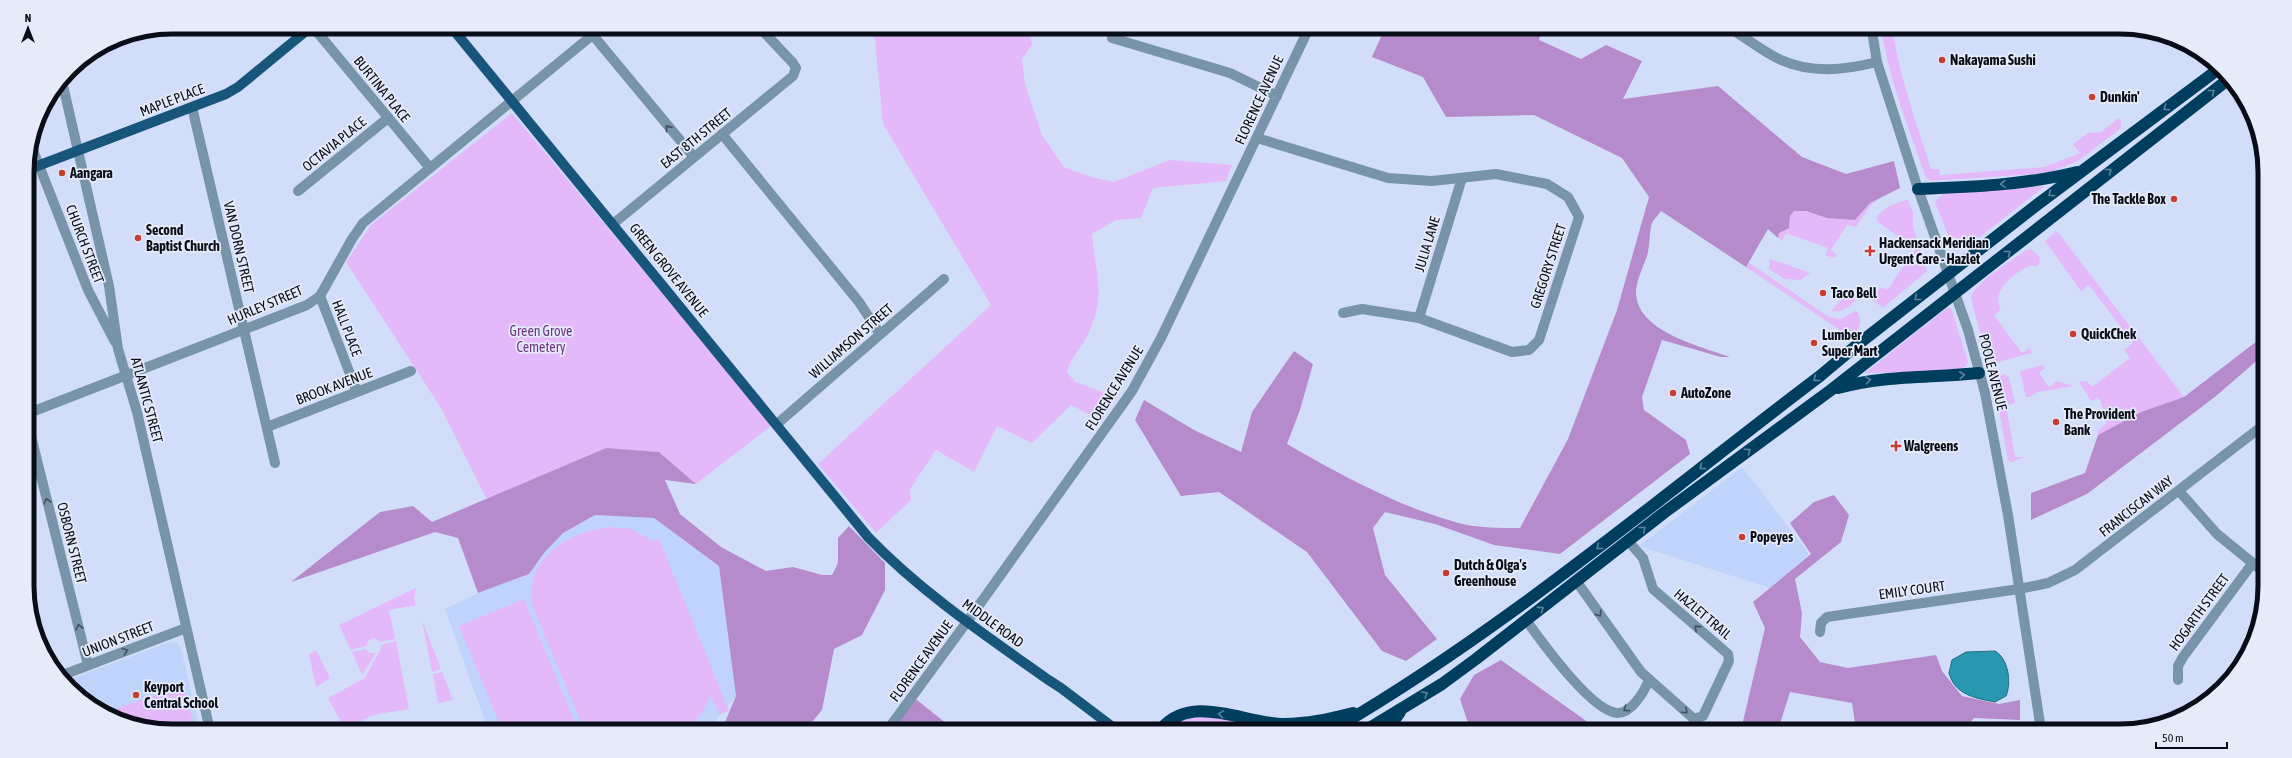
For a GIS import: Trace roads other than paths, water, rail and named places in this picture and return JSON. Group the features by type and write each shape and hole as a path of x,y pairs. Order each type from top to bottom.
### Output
{"highway":[{"path":"1342,724 1470,643 1549,585 1820,376 1948,274 2215,72"},
{"path":"1376,724 1442,684 1577,582 1628,541 1831,390 2038,230 2080,193 2224,82"},
{"path":"1918,189 2045,180 2082,171"},
{"path":"1831,390 1877,379 1979,373"},
{"path":"1392,724 1404,707"},
{"path":"1167,724 1177,716 1199,711 1282,724 1317,722 1369,708"}],"main road":[{"name":"MAPLE PLACE","path":"34,168 192,107 238,87 303,34"},
{"name":"GREEN GROVE AVENUE","path":"457,34 863,530"},
{"name":"MIDDLE ROAD","path":"863,530 907,576 1047,679 1062,688 1109,724"}],"street":[{"name":"BURTINA PLACE","path":"318,34 430,168"},
{"name":"HURLEY STREET","path":"34,411 306,306 320,296 352,239 363,223 512,101 588,34"},
{"path":"592,34 694,157"},
{"name":"EAST 8TH STREET","path":"613,224 796,72 793,63 766,34"},
{"name":"FLORENCE AVENUE","path":"892,724 1132,391 1161,338 1306,34"},
{"path":"1739,34 1780,60 1802,67 1847,69 1877,62"},
{"name":"POOLE AVENUE","path":"1872,34 1877,62 1918,189 1968,330 1992,424 2041,724"},
{"path":"1112,38 1230,73 1277,96"},
{"name":"ATLANTIC STREET","path":"63,87 109,286 118,350 137,412 209,724"},
{"name":"VAN DORN STREET","path":"192,107 275,463"},
{"name":"OCTAVIA PLACE","path":"298,191 388,118"},
{"path":"722,134 859,302 880,334"},
{"name":"GREGORY STREET","path":"1257,138 1388,178 1432,181 1496,174 1547,184 1568,198 1579,217 1539,340 1529,350 1512,352 1419,318 1362,309 1343,313"},
{"name":"CHURCH STREET","path":"35,156 88,290 118,350"},
{"name":"JULIA LANE","path":"1419,318 1462,178"},
{"name":"WILLIAMSON STREET","path":"777,424 944,279"},
{"name":"HALL PLACE","path":"320,296 357,392"},
{"name":"BROOK AVENUE","path":"267,427 411,371"},
{"name":"FRANCISCAN WAY","path":"2019,589 2048,583 2075,570 2258,430"},
{"name":"OSBORN STREET","path":"34,448 88,665"},
{"path":"2179,491 2216,534 2256,567"},
{"name":"HAZLET TRAIL","path":"1577,582 1620,645 1649,679 1694,719 1703,716 1729,658 1728,654 1653,589 1643,558 1628,541"},
{"name":"HOGARTH STREET","path":"2178,680 2178,666 2183,656 2256,567"},
{"name":"EMILY COURT","path":"1820,632 1821,623 1827,617 2019,589"},
{"path":"1526,620 1572,678 1602,708 1615,713 1623,712 1644,693 1649,679"},
{"name":"UNION STREET","path":"66,674 186,628"}],"place":[{"name":"Nakayama Sushi","path":"1942,60"},
{"name":"Dunkin'","path":"2092,97"},
{"name":"Aangara","path":"62,173"},
{"name":"The Tackle Box","path":"2174,199"},
{"name":"Second Baptist Church","path":"138,238"},
{"name":"Hackensack Meridian Urgent Care - Hazlet","path":"1870,251"},
{"name":"Taco Bell","path":"1823,293"},
{"name":"QuickChek","path":"2073,334"},
{"name":"Lumber Super Mart","path":"1814,343"},
{"name":"AutoZone","path":"1673,393"},
{"name":"The Provident Bank","path":"2056,422"},
{"name":"Walgreens","path":"1896,446"},
{"name":"Popeyes","path":"1742,537"},
{"name":"Dutch & Olga's Greenhouse","path":"1446,573"},
{"name":"Keyport Central School","path":"136,695"}],"park label":[{"name":"Green Grove Cemetery","path":"541,340"}]}
